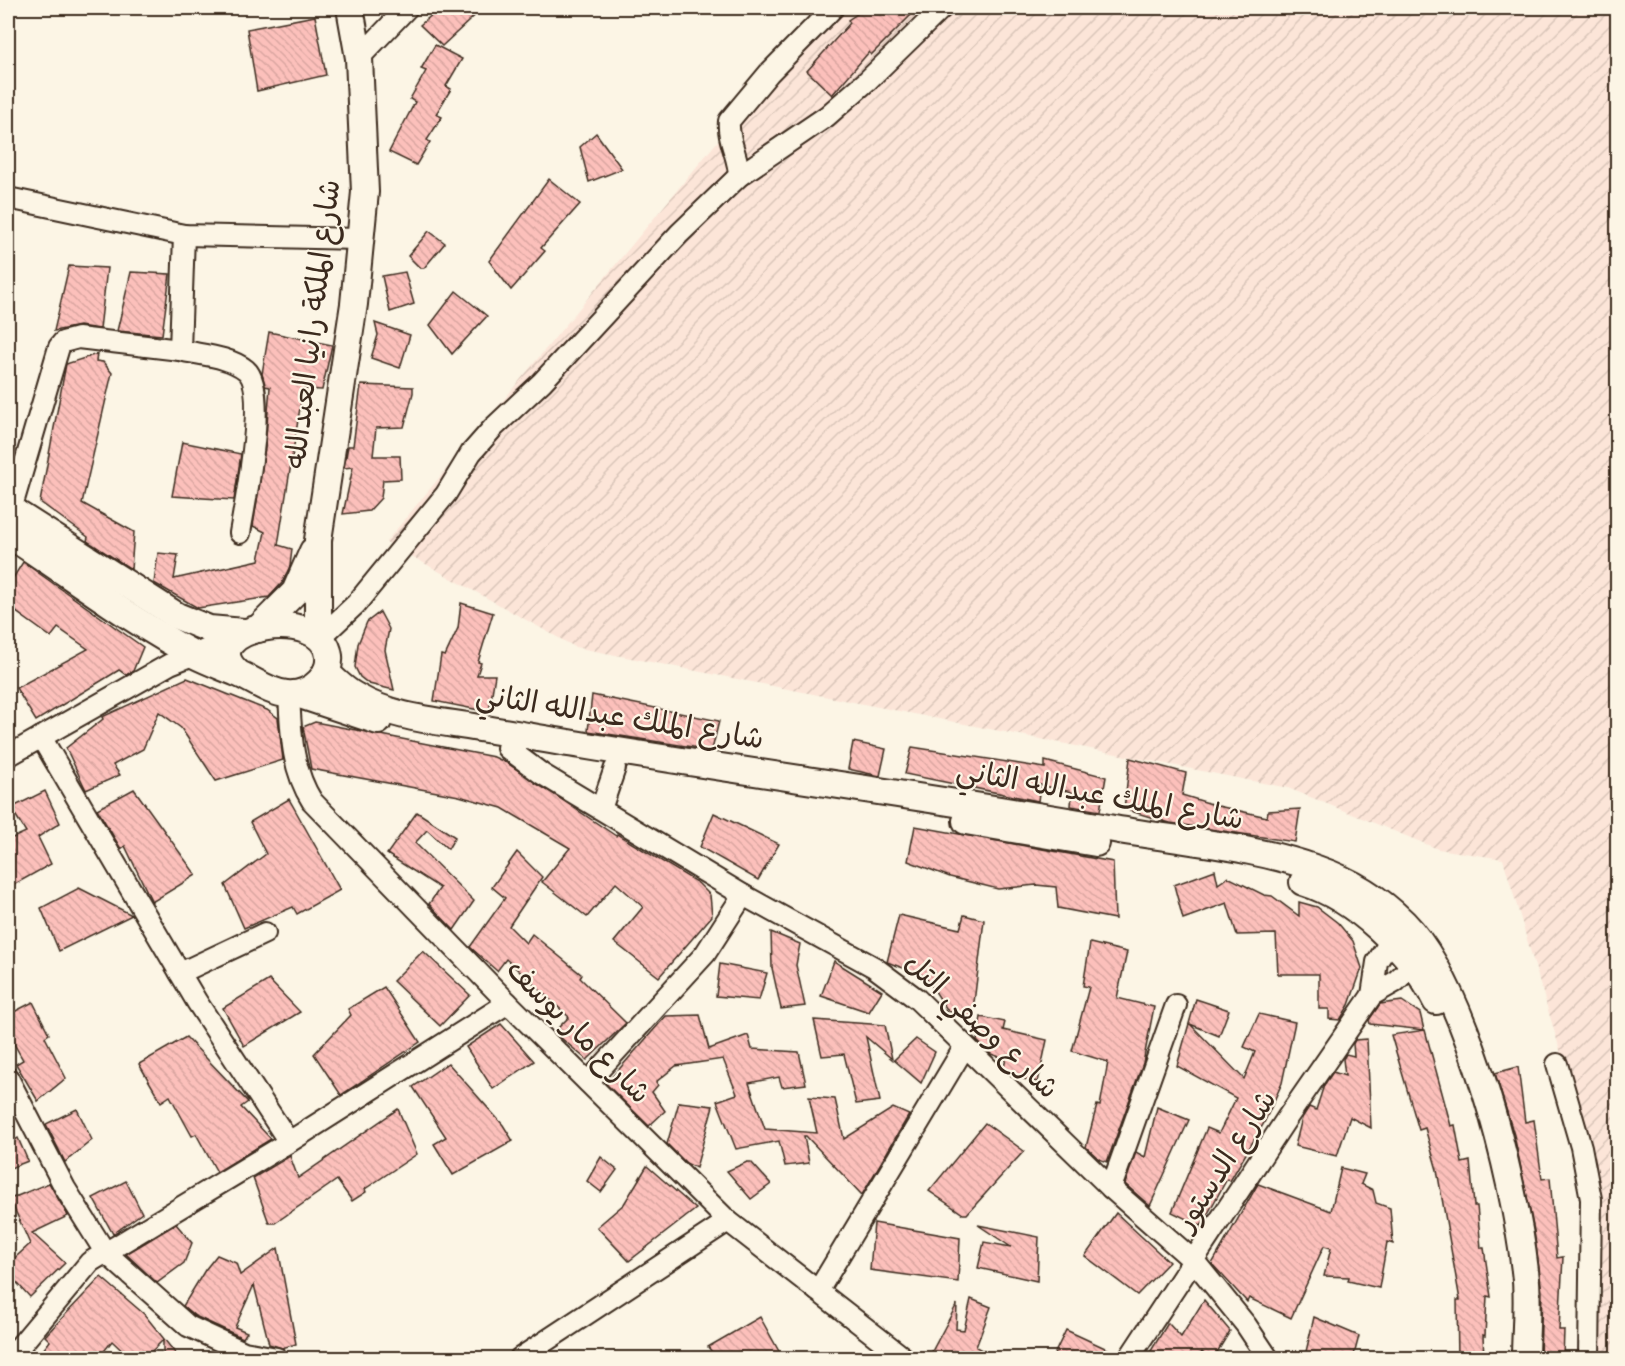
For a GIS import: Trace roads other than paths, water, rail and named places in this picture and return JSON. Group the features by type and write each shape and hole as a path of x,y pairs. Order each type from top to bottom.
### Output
{"main road":[{"name":"شارع الملكة رانيا العبدالله","path":"319,637 318,540 354,304 365,192 358,58 350,8"},
{"path":"11,528 177,616 209,629 246,633 288,627 319,637 329,654 326,672 309,690 293,694 278,692 193,654 11,528"},
{"name":"شارع الملكة رانيا العبدالله","path":"246,633 278,612 295,592 318,540"},
{"path":"237,672 230,666 227,656 229,646 246,633"},
{"name":"شارع الملك عبدالله الثاني","path":"326,672 359,699 416,717 635,754 1046,816 1289,860 1345,880 1372,896 1419,959 1450,994 1483,1085 1511,1192 1526,1275 1525,1359"},
{"name":"شارع الملك عبدالله الثاني","path":"293,694 376,720 615,768 878,804 1255,869 1312,885 1335,895 1397,931"},
{"name":"شارع الملك عبدالله الثاني","path":"1419,959 1435,998 1500,1196 1512,1281 1514,1324 1511,1359"}],"street":[{"path":"358,58 407,8"},
{"path":"739,176 738,159 728,130 729,121 770,73 833,8"},
{"path":"319,637 356,604 432,510 471,453 493,428 542,382 680,234 739,176 827,116 867,81 942,8"},
{"path":"8,198 184,235 359,239"},
{"path":"180,350 184,235"},
{"path":"11,528 59,347 63,342 78,338 180,350 236,363 248,372 254,385 255,428 240,533"},
{"path":"8,756 193,654 246,633"},
{"name":"شارع مار يوسف","path":"293,694 293,755 299,776 312,801 508,1003 728,1221 904,1359"},
{"path":"41,737 180,973 231,1056 289,1142"},
{"name":"شارع وصفي التل","path":"507,748 542,774 743,895 874,967 917,999 1111,1188 1195,1262 1246,1325 1268,1359"},
{"path":"601,809 615,768"},
{"path":"588,1082 705,954 743,895"},
{"name":"شارع الدستور","path":"1372,995 1377,962 1397,931"},
{"path":"180,973 265,933"},
{"name":"شارع الدستور","path":"1130,1359 1287,1118 1372,995 1395,982 1419,959"},
{"path":"10,1359 90,1262 289,1142 508,1003"},
{"path":"1111,1188 1176,1005"},
{"path":"818,1291 965,1046"},
{"path":"1557,1064 1581,1147 1591,1198 1590,1359"},
{"path":"8,1078 65,1188 105,1252 188,1326 244,1352 277,1359"},
{"path":"520,1359 728,1221"}]}
